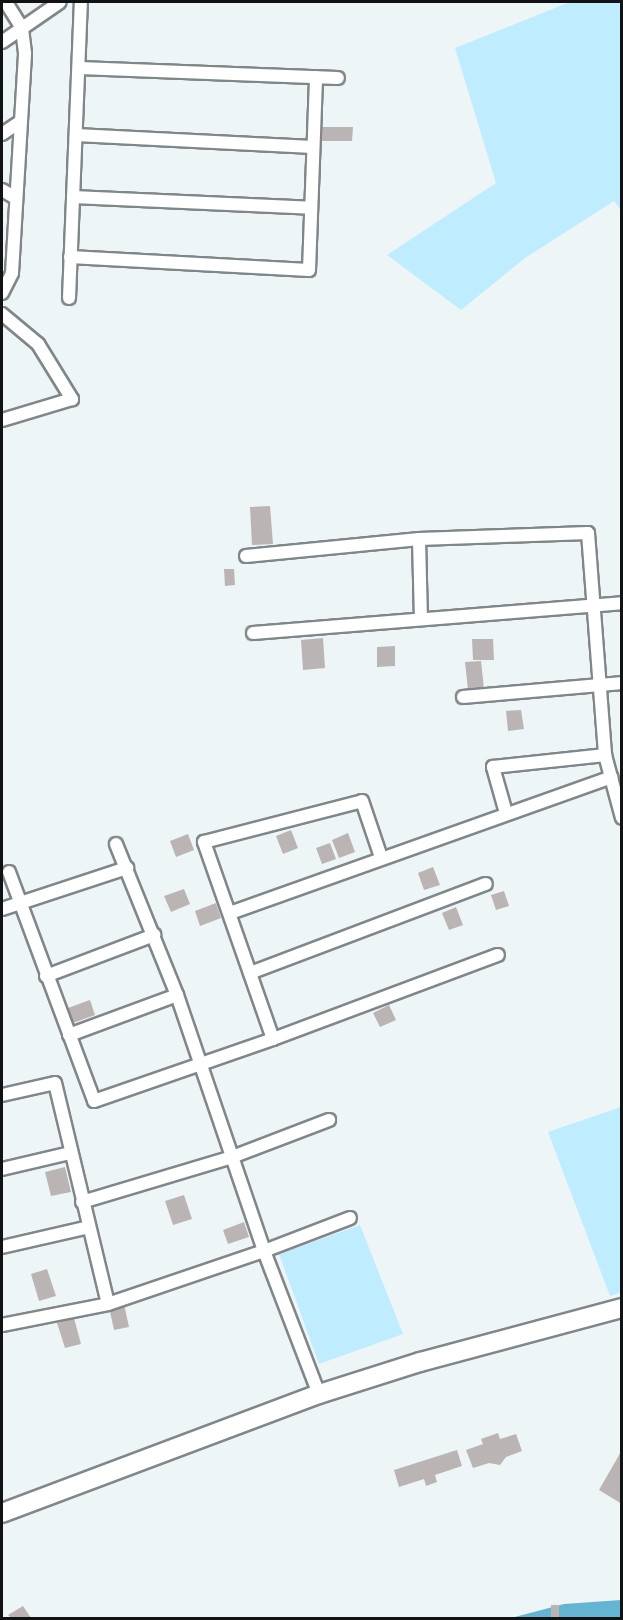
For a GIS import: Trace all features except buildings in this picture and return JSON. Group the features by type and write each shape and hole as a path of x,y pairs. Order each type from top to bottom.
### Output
{"main road":[{"path":"2,1513 319,1394 420,1362 621,1308"}],"street":[{"path":"2,293 16,198 26,53 22,27 6,2"},
{"path":"2,42 60,2"},
{"path":"69,298 81,2"},
{"path":"79,68 338,78"},
{"path":"70,257 309,270 316,78"},
{"path":"2,134 21,120"},
{"path":"76,135 313,147"},
{"path":"2,190 16,198"},
{"path":"73,197 311,208"},
{"path":"2,420 72,399 38,344 5,320"},
{"path":"246,556 419,539 588,533 605,754 621,818"},
{"path":"419,539 421,619"},
{"path":"253,633 621,603"},
{"path":"463,697 621,683"},
{"path":"506,813 493,767 605,754"},
{"path":"230,913 381,857 611,777"},
{"path":"273,1039 204,842 362,801 381,857"},
{"path":"116,843 177,995 264,1251 319,1394"},
{"path":"2,909 126,868"},
{"path":"9,872 93,1101 201,1065 498,955"},
{"path":"250,973 486,884"},
{"path":"46,976 154,935"},
{"path":"69,1035 177,995"},
{"path":"2,1095 55,1083 108,1304"},
{"path":"82,1202 232,1157 329,1120"},
{"path":"2,1169 70,1153"},
{"path":"2,1325 108,1304 264,1251 350,1218"},
{"path":"2,1247 88,1227"}],"shaded area":[{"path":"570,2 621,2 621,210 614,201 525,258 461,310 387,255 496,183 455,48"},
{"path":"621,1107 621,1292 610,1296 548,1132"},
{"path":"360,1225 403,1334 319,1364 279,1254"},
{"path":"621,1600 621,1618 511,1618 564,1604"}]}
